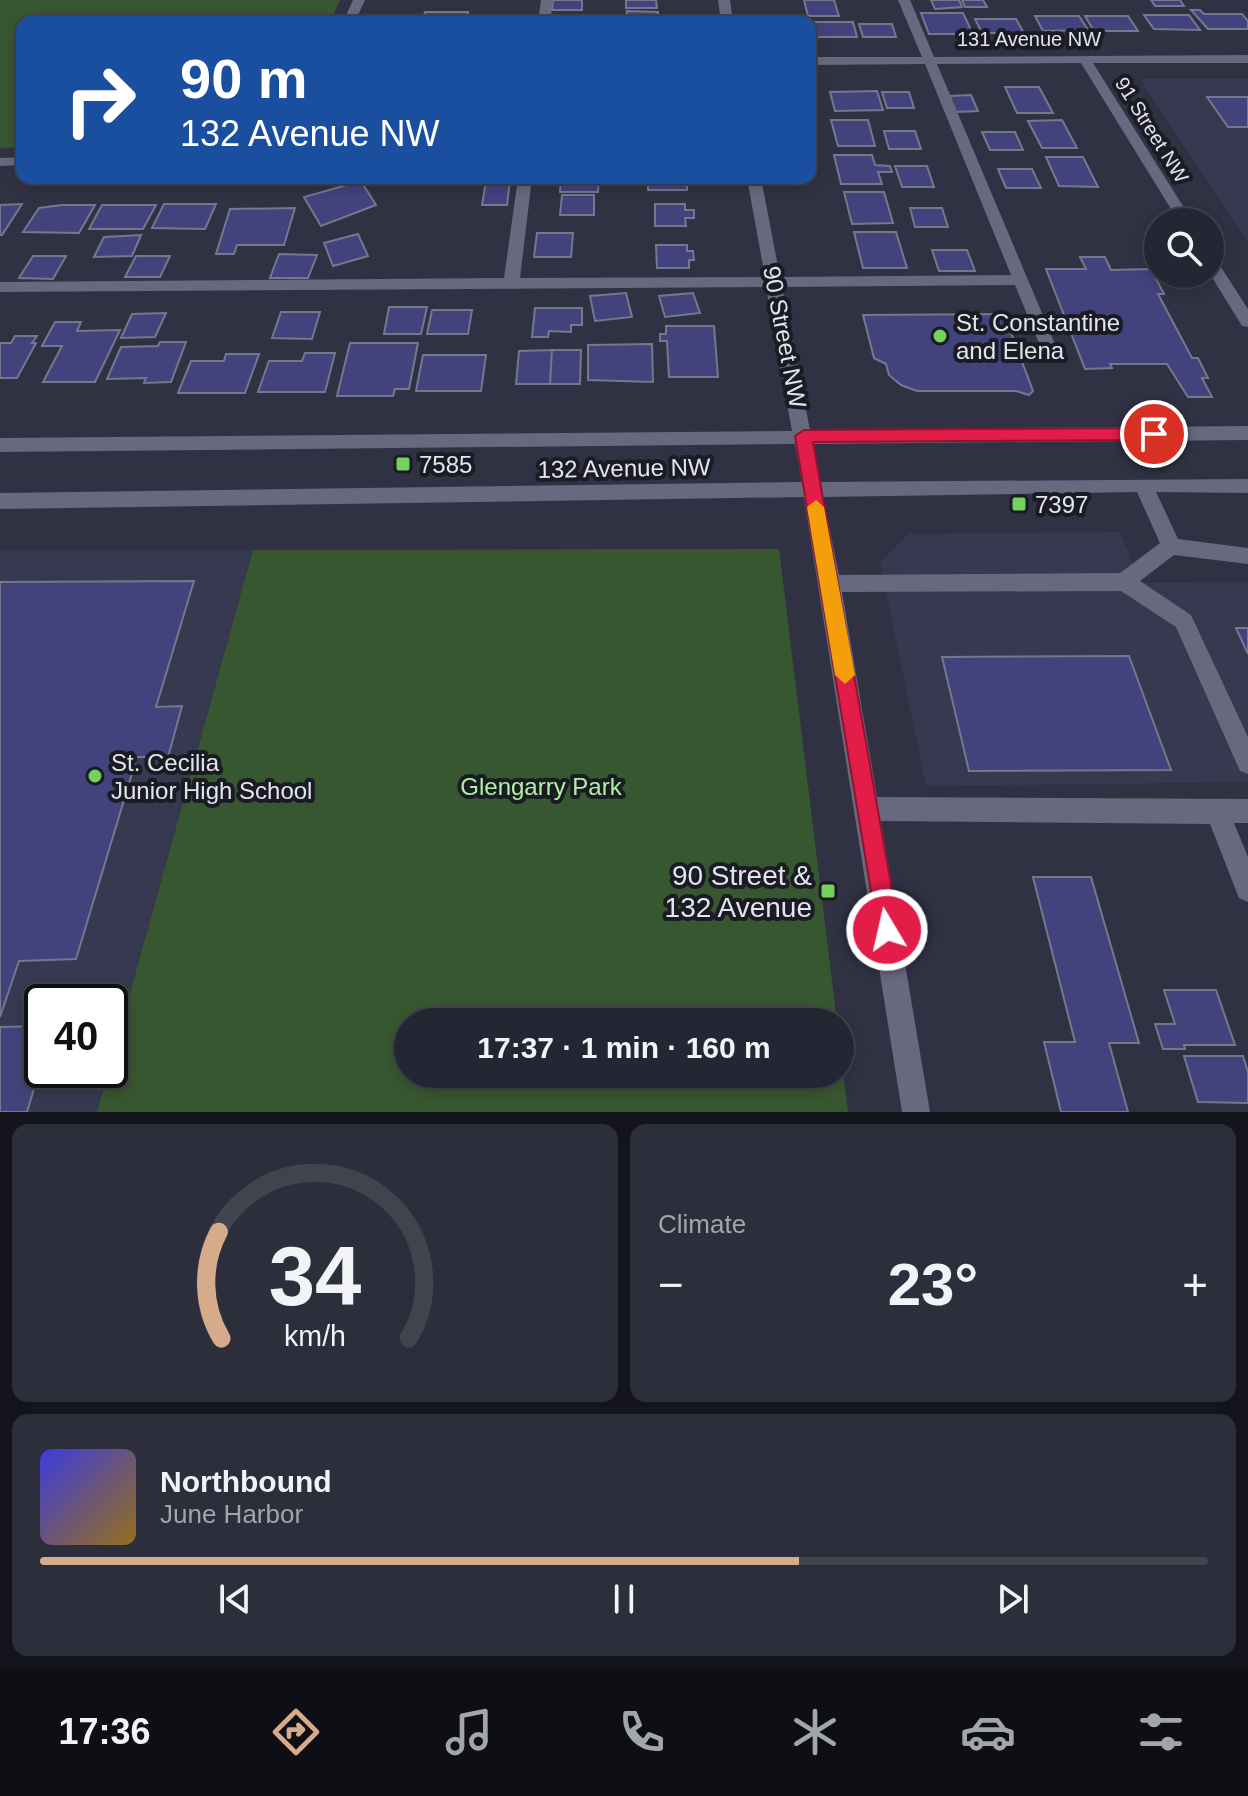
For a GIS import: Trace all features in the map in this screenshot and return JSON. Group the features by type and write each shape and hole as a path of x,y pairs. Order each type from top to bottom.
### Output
{"street":[{"path":"904,0 1047,344"},
{"name":"91 Street NW","path":"1084,59 1177,208"},
{"name":"131 Avenue NW","path":"816,61 1248,59"},
{"path":"512,281 524,184"},
{"name":"90 Street NW","path":"755,184 830,584 916,1112"},
{"path":"0,287 512,281 774,283 1021,280"},
{"path":"1224,283 1248,322"},
{"name":"132 Avenue NW","path":"0,445 1248,433"},
{"path":"1143,485 1171,546"},
{"name":"132 Avenue NW","path":"0,501 1248,486"},
{"path":"1124,582 1171,546 1248,556"},
{"path":"830,584 1124,582 1184,621 1248,763"},
{"path":"868,809 1248,811"},
{"path":"1218,812 1248,889"}],"shaded area":[{"path":"1140,79 1248,79 1248,242"},
{"path":"1120,532 1141,583 1248,582 1248,782 926,786 880,562 909,534"},
{"name":"St. Cecilia Junior High School","path":"0,550 253,550 128,999 128,984 24,984 24,1088 103,1088 97,1112 0,1112"}],"green space":[{"path":"0,0 340,0 333,16 16,16 16,147 0,148"},
{"name":"Glengarry Park","path":"779,549 835,1008 394,1008 394,1088 845,1088 848,1112 97,1112 104,1088 128,1088 128,1000 253,550"}],"building":[{"path":"553,0 582,0 582,10 552,10"},
{"path":"626,0 656,0 657,8 626,8"},
{"path":"804,0 834,0 839,16 808,16"},
{"path":"931,0 959,0 962,7 935,9"},
{"path":"962,0 983,0 987,7 965,7"},
{"path":"1151,0 1180,0 1184,6 1155,6"},
{"path":"1191,10 1200,10 1204,14 1242,14 1248,21 1248,29 1208,29"},
{"path":"627,11 658,12 658,16 627,16"},
{"path":"425,12 468,12 467,16 424,16"},
{"path":"921,13 963,13 973,34 929,34"},
{"path":"1144,15 1189,15 1200,30 1154,29"},
{"path":"1035,16 1079,16 1088,30 1043,31"},
{"path":"1085,16 1128,16 1138,31 1094,31"},
{"path":"975,19 1016,19 1024,33 982,33"},
{"path":"816,22 853,22 857,37 816,37"},
{"path":"859,24 892,24 896,37 863,37"},
{"path":"1005,87 1039,87 1053,113 1017,113"},
{"path":"877,91 883,110 835,111 830,92"},
{"path":"882,92 909,92 914,108 887,108"},
{"path":"971,95 978,111 956,112 949,96"},
{"path":"1207,97 1248,97 1248,127 1228,127"},
{"path":"831,120 868,120 875,146 838,146"},
{"path":"1062,120 1077,148 1042,148 1028,121"},
{"path":"884,131 915,131 921,149 889,149"},
{"path":"982,132 1015,132 1023,150 990,150"},
{"path":"834,155 872,155 875,165 890,166 892,172 878,172 882,184 841,184"},
{"path":"1046,157 1083,157 1098,187 1059,186"},
{"path":"895,166 927,166 934,187 902,187"},
{"path":"998,169 1032,169 1041,188 1006,188"},
{"path":"350,184 363,184 376,205 321,226 304,197"},
{"path":"486,184 510,184 507,205 482,205"},
{"path":"561,184 599,184 598,192 560,192"},
{"path":"648,184 687,184 687,190 648,190"},
{"path":"844,192 884,192 893,223 852,224"},
{"path":"562,195 594,195 594,215 560,215"},
{"path":"22,204 2,235 0,235 0,205"},
{"path":"164,204 216,204 205,229 152,228"},
{"path":"655,204 685,204 685,210 694,210 694,218 685,218 686,226 655,226"},
{"path":"95,205 79,233 23,232 39,208"},
{"path":"102,205 156,205 143,229 89,229"},
{"path":"295,208 284,245 237,245 234,254 216,254 230,209"},
{"path":"910,208 942,208 948,227 915,227"},
{"path":"854,232 896,232 907,268 863,268"},
{"path":"537,233 573,233 571,257 534,257"},
{"path":"358,234 368,256 333,266 324,243"},
{"path":"141,235 132,256 94,257 104,237"},
{"path":"656,245 687,245 687,251 693,251 694,260 689,260 689,268 657,268"},
{"path":"932,250 967,250 975,271 939,271"},
{"path":"279,254 317,255 308,278 270,278"},
{"path":"33,256 66,256 53,279 19,278"},
{"path":"136,256 170,256 160,277 125,277"},
{"path":"1080,257 1105,257 1111,270 1144,269 1144,288 1161,288 1164,294 1158,294 1192,358 1198,358 1208,378 1202,378 1212,397 1188,397 1167,364 1110,364 1112,368 1085,369 1046,269 1086,269"},
{"path":"626,293 632,317 595,321 590,296"},
{"path":"693,293 700,313 665,317 659,296"},
{"path":"389,307 427,307 421,334 384,334"},
{"path":"535,308 582,308 582,325 571,325 571,332 549,331 548,337 532,337"},
{"path":"432,310 472,310 468,334 427,334"},
{"path":"281,312 320,312 312,339 272,338"},
{"path":"166,313 155,337 121,338 132,314"},
{"name":"St. Constantine and Elena","path":"1004,314 1033,391 1029,395 1016,391 917,391 901,385 889,375 886,364 874,358 863,315"},
{"path":"55,322 81,322 77,331 120,330 95,382 43,382 62,346 42,346"},
{"path":"666,326 714,326 718,377 669,377 667,341 660,341 660,334 666,334"},
{"path":"15,336 37,336 32,343 36,343 17,378 0,378 0,343 11,343"},
{"path":"160,342 186,342 171,382 144,383 146,378 107,379 121,347 158,346"},
{"path":"350,343 418,343 409,389 395,389 393,396 337,396"},
{"path":"652,344 653,382 588,380 588,345"},
{"path":"552,350 581,350 580,384 550,384"},
{"path":"552,350 550,384 516,384 519,351"},
{"path":"305,353 335,353 325,392 258,392 269,361 302,361"},
{"path":"226,354 259,354 245,393 178,393 191,361 224,361"},
{"path":"423,355 486,355 481,391 416,391"},
{"path":"194,581 156,707 182,706 168,757 137,757 76,959 19,961 0,1017 0,582"},
{"path":"1236,628 1248,628 1248,654"},
{"path":"1129,656 1171,770 969,771 942,657"},
{"path":"1033,877 1091,877 1139,1043 1109,1043 1128,1112 1061,1112 1044,1042 1075,1042"},
{"path":"1164,990 1216,990 1235,1045 1184,1045 1185,1049 1163,1049 1155,1024 1175,1024"},
{"path":"24,1026 24,1088 34,1088 27,1112 0,1112 0,1027"},
{"path":"1184,1056 1243,1056 1248,1072 1248,1103 1198,1102"}],"slow traffic":[{"path":"816,507 845,675"}],"place":[{"name":"St. Constantine and Elena","path":"940,336"},
{"name":"7585","path":"403,464"},
{"name":"7397","path":"1019,504"},
{"name":"St. Cecilia Junior High School","path":"95,776"},
{"name":"90 Street & 132 Avenue","path":"828,891"}],"route":[{"path":"887,930 804,436 1154,434"}]}
